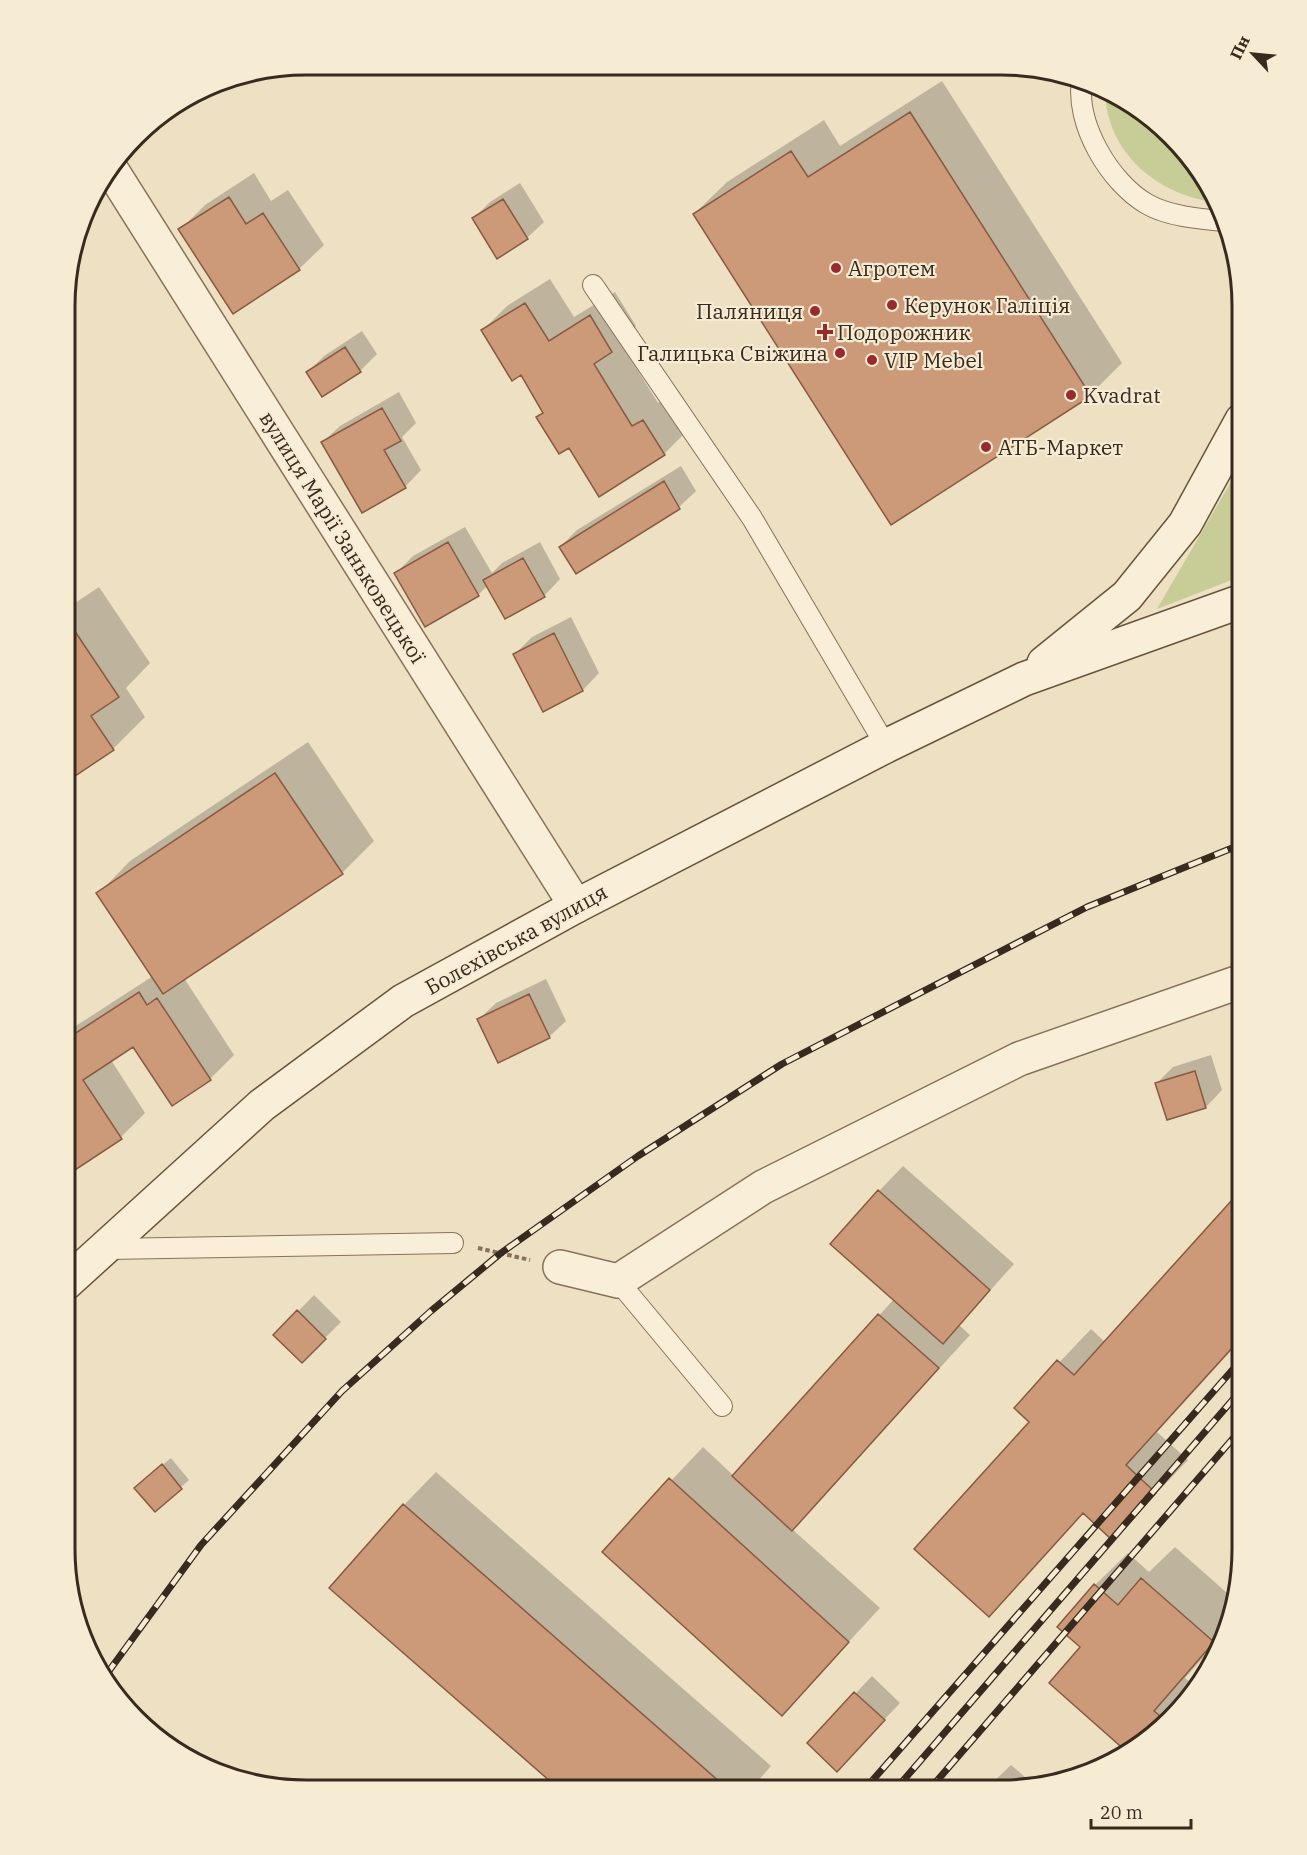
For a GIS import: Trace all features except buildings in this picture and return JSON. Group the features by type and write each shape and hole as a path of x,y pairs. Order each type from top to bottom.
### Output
{"main road":[{"name":"вулиця Марії Заньковецької","path":"115,176 576,906"},
{"name":"Болехівська вулиця","path":"1024,679 1127,596 1185,524 1232,438"},
{"name":"Болехівська вулиця","path":"75,1275 262,1105 403,1001 576,906 886,746 1024,679 1232,605"},
{"path":"560,1267 618,1281 763,1187 1019,1059 1232,991"}],"lane":[{"path":"1081,89 1091,140 1112,174 1147,204 1194,218 1215,220"},
{"path":"593,285 752,518 886,746"},
{"path":"107,1248 453,1244"},
{"path":"618,1281 722,1406"}],"path":[{"path":"453,1244 560,1267"}],"green space":[{"path":"1106,101 1153,132 1175,154 1206,201 1176,191 1157,181 1140,168 1126,152 1115,134"},
{"path":"1232,480 1232,580 1157,609"}],"railway":[{"path":"110,1670 201,1545 342,1391 431,1311 501,1253 638,1156 782,1064 1087,907 1232,848"},
{"path":"873,1780 1232,1370"},
{"path":"904,1780 1232,1401"},
{"path":"938,1780 1232,1440"}],"place":[{"name":"Агротем","path":"836,268"},
{"name":"Керунок Галіція","path":"892,305"},
{"name":"Паляниця","path":"815,311"},
{"name":"Подорожник","path":"825,332"},
{"name":"Галицька Свіжина","path":"840,353"},
{"name":"VIP Mebel","path":"872,360"},
{"name":"Kvadrat","path":"1071,395"},
{"name":"АТБ-Маркет","path":"986,447"}]}
